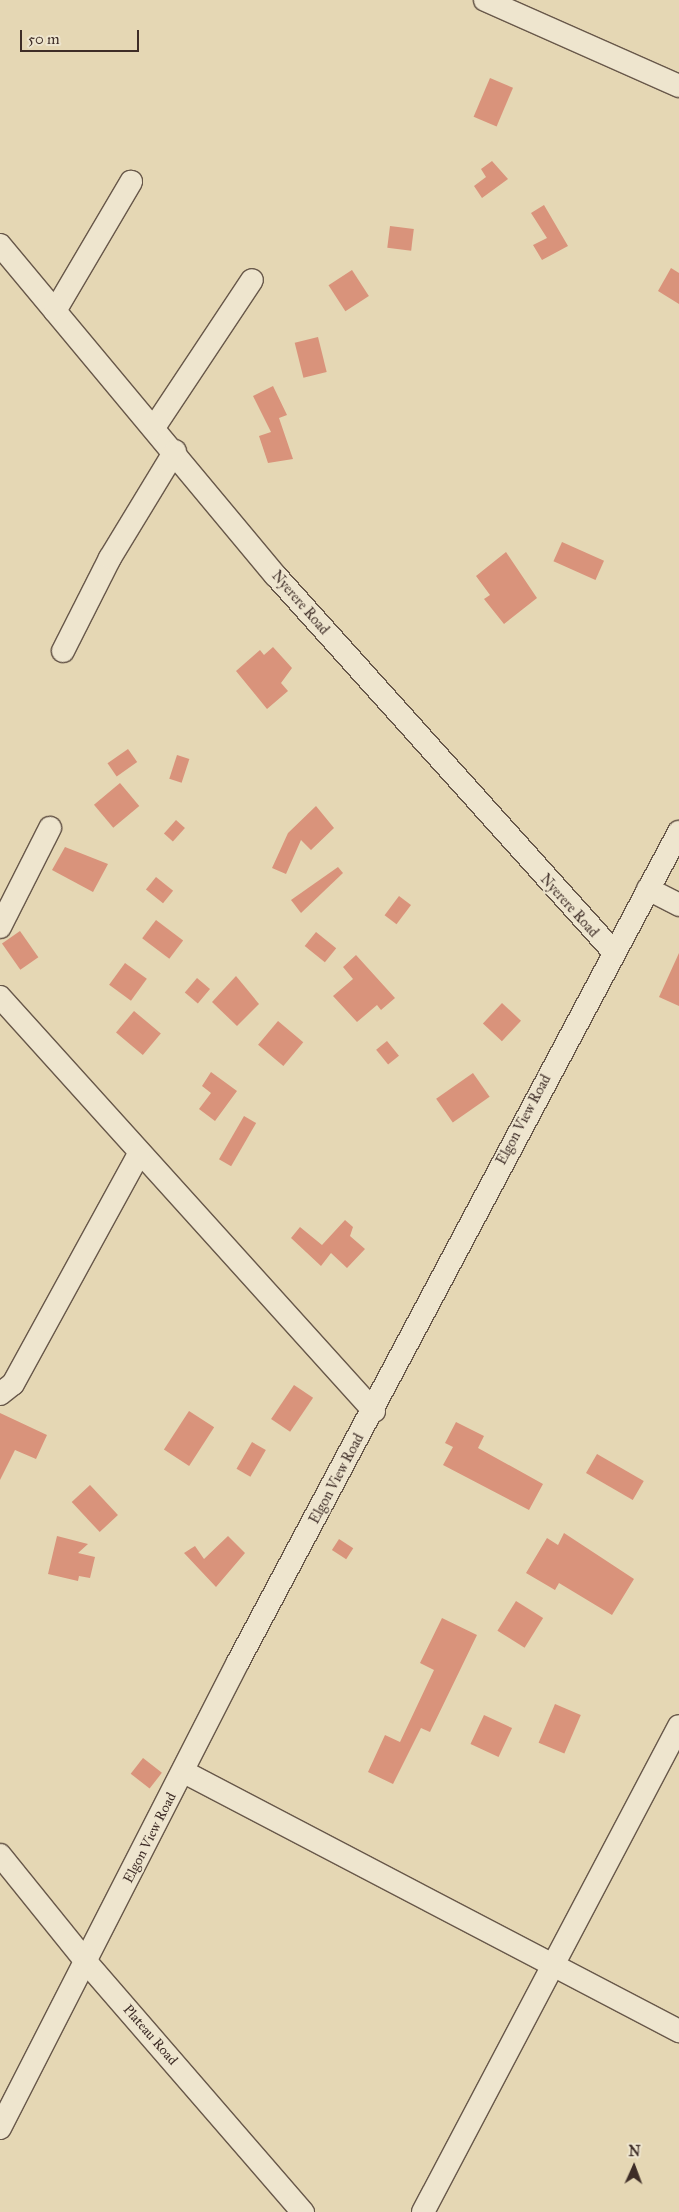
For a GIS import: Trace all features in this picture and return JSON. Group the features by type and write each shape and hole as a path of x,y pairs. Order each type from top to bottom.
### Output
{"street":[{"path":"485,0 679,86"},
{"path":"55,311 131,182"},
{"name":"Nyerere Road","path":"0,245 155,426 276,576 613,951"},
{"path":"155,426 252,280"},
{"path":"63,651 110,558 175,451"},
{"path":"0,927 50,828"},
{"name":"Elgon View Road","path":"0,2128 613,951 679,832"},
{"path":"648,890 679,905"},
{"path":"0,997 139,1154 374,1412"},
{"path":"0,1394 13,1384 139,1154"},
{"path":"423,2212 679,1726"},
{"path":"184,1772 679,2031"},
{"name":"Plateau Road","path":"0,1855 87,1963 303,2212"}],"building":[{"path":"490,78 513,88 497,126 474,117"},
{"path":"492,161 508,179 482,198 474,186 486,177 481,169"},
{"path":"544,205 568,246 542,260 533,245 547,238 531,213"},
{"path":"390,226 414,229 411,251 387,248"},
{"path":"671,268 679,273 679,304 658,291"},
{"path":"352,270 369,296 345,311 329,285"},
{"path":"318,337 327,372 303,378 295,343"},
{"path":"273,386 287,415 279,418 293,459 268,463 259,436 271,432 253,396"},
{"path":"562,542 604,561 595,580 553,561"},
{"path":"506,552 537,598 504,624 484,599 490,595 476,576"},
{"path":"273,647 292,668 281,683 288,691 267,709 236,671 260,650 264,655"},
{"path":"128,749 137,762 117,776 108,763"},
{"path":"177,755 189,759 182,783 169,779"},
{"path":"120,783 139,806 113,828 94,805"},
{"path":"316,806 334,828 311,850 301,840 286,874 272,868 288,833"},
{"path":"176,820 185,828 173,841 164,833"},
{"path":"65,847 108,864 93,892 52,870"},
{"path":"338,867 343,873 301,913 291,900"},
{"path":"156,877 173,891 163,903 146,889"},
{"path":"399,896 411,905 397,924 385,915"},
{"path":"156,920 183,940 169,959 142,938"},
{"path":"20,931 38,957 20,970 2,944"},
{"path":"316,932 336,948 325,962 305,946"},
{"path":"679,953 679,1006 659,997"},
{"path":"356,955 395,998 381,1010 377,1005 357,1022 333,996 353,979 343,967"},
{"path":"125,963 147,979 131,1001 109,985"},
{"path":"236,976 259,1004 237,1026 212,1002"},
{"path":"197,978 210,989 198,1003 185,993"},
{"path":"502,1003 521,1021 502,1041 483,1023"},
{"path":"134,1011 161,1033 143,1055 116,1032"},
{"path":"278,1021 303,1042 283,1066 258,1045"},
{"path":"387,1041 399,1056 388,1065 376,1050"},
{"path":"211,1072 237,1091 215,1121 199,1109 211,1093 202,1086"},
{"path":"473,1073 490,1097 453,1123 436,1099"},
{"path":"244,1116 256,1123 231,1166 219,1159"},
{"path":"345,1220 353,1227 350,1236 365,1249 347,1268 331,1253 321,1266 291,1238 300,1227 322,1245"},
{"path":"294,1385 313,1398 290,1432 271,1419"},
{"path":"189,1411 214,1427 189,1466 164,1450"},
{"path":"0,1413 47,1435 36,1459 15,1450 0,1480"},
{"path":"456,1422 484,1436 478,1448 543,1484 529,1510 443,1465 453,1447 445,1443"},
{"path":"252,1442 266,1450 250,1477 236,1469"},
{"path":"597,1454 644,1481 633,1500 586,1473"},
{"path":"90,1485 118,1515 100,1532 72,1502"},
{"path":"564,1533 634,1579 612,1615 559,1583 555,1590 526,1573 547,1538 558,1545"},
{"path":"57,1536 88,1544 78,1553 95,1557 90,1578 79,1576 78,1581 48,1574"},
{"path":"228,1536 245,1553 216,1587 184,1553 195,1546 204,1559"},
{"path":"339,1539 353,1548 346,1559 332,1550"},
{"path":"516,1601 543,1618 525,1648 497,1631"},
{"path":"442,1618 477,1635 430,1732 421,1728 393,1784 368,1772 385,1735 400,1742 434,1670 420,1663"},
{"path":"555,1704 581,1715 564,1754 539,1743"},
{"path":"484,1715 512,1728 499,1757 470,1744"},
{"path":"143,1758 162,1773 150,1789 131,1774"}]}
